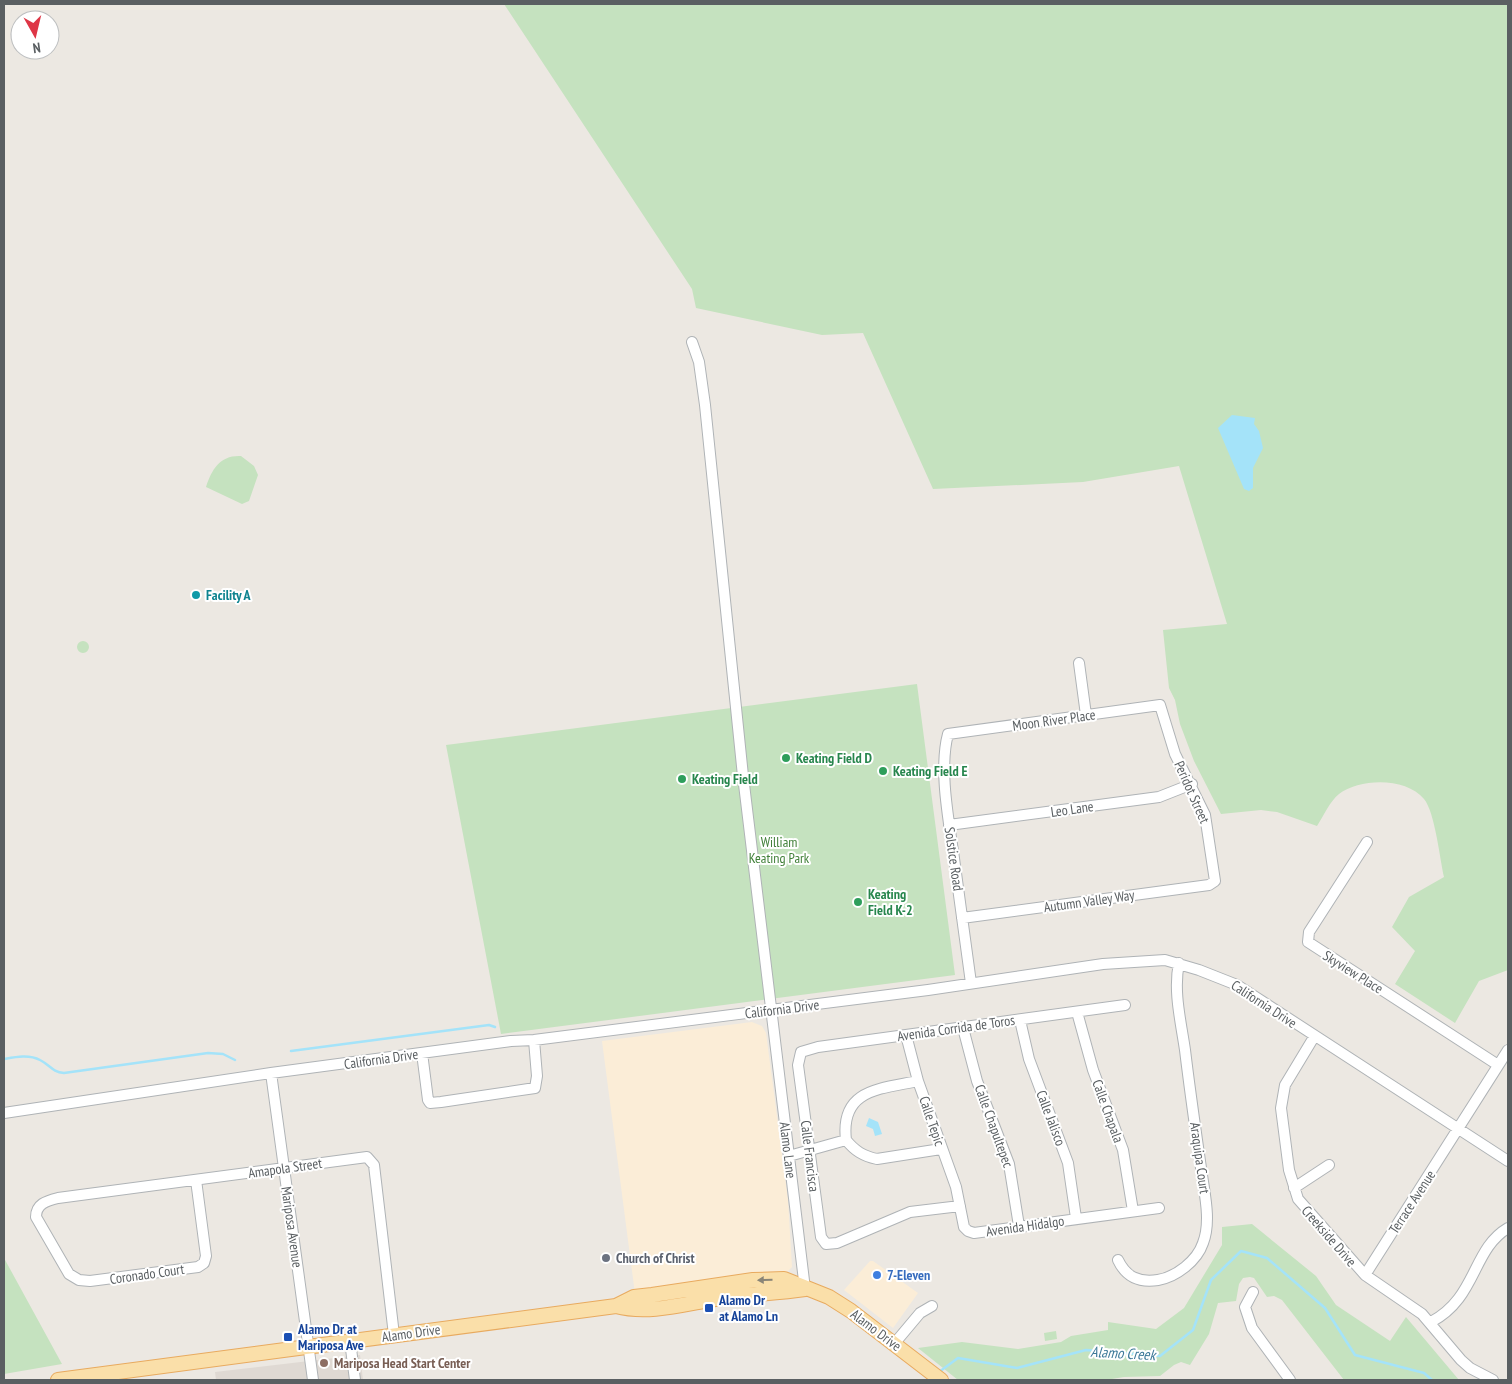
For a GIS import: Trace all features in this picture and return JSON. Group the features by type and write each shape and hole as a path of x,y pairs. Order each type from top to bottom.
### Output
{"main road":[{"name":"Alamo Drive","path":"58,1380 616,1306 634,1297 753,1280 784,1279 839,1303 941,1380"},
{"path":"633,1310 650,1302 708,1292 722,1284"},
{"name":"Alamo Drive","path":"616,1306 633,1310 805,1289"}],"street":[{"name":"Alamo Lane","path":"692,342 699,362 705,405 743,776 805,1289"},
{"path":"1079,663 1086,715"},
{"name":"Moon River Place","path":"948,734 1160,705"},
{"name":"Peridot Street","path":"1160,705 1175,754 1192,784 1205,814 1215,881"},
{"name":"Solstice Road","path":"948,734 944,748 950,825 971,983"},
{"name":"Leo Lane","path":"950,825 1159,797 1192,784"},
{"name":"Skyview Place","path":"1367,842 1309,932 1308,942 1498,1065"},
{"name":"Autumn Valley Way","path":"962,918 1209,885 1215,881"},
{"name":"California Drive","path":"4,1113 271,1073 771,1011 1131,961 1158,960 1180,963 1237,985 1314,1037 1508,1161"},
{"name":"Araquipa Court","path":"1118,1260 1122,1269 1135,1279 1159,1280 1172,1276 1184,1268 1203,1244 1206,1208 1176,978 1180,963"},
{"name":"Avenida Corrida de Toros","path":"798,1065 802,1052 809,1049 1125,1005"},
{"name":"Calle Chapala","path":"1077,1012 1094,1070 1120,1142 1133,1211"},
{"name":"Calle Jalisco","path":"1020,1020 1029,1059 1068,1163 1076,1218"},
{"name":"Calle Chapultepec","path":"963,1028 977,1081 1009,1164 1019,1226"},
{"name":"Calle Tepic","path":"906,1035 918,1082 956,1187 960,1206"},
{"name":"Creekside Drive","path":"1314,1037 1285,1085 1282,1095 1282,1120 1294,1188 1304,1206 1365,1275 1431,1322 1461,1360 1470,1368 1493,1380"},
{"path":"422,1053 428,1100 430,1103 441,1102 535,1088 538,1076 534,1040"},
{"name":"Terrace Avenue","path":"1365,1275 1508,1050"},
{"name":"Calle Francisca","path":"798,1065 821,1238 826,1244 837,1243 910,1212 960,1206"},
{"name":"Mariposa Avenue","path":"271,1073 313,1380"},
{"path":"918,1082 871,1091 862,1096 854,1103 845,1120 846,1140 866,1157 877,1158 941,1149"},
{"path":"789,1156 846,1140"},
{"name":"Amapola Street","path":"37,1220 36,1214 39,1207 58,1198 365,1157 373,1162 394,1335"},
{"path":"1294,1188 1329,1165"},
{"name":"Coronado Court","path":"37,1220 63,1266 79,1280 90,1282 198,1267 204,1263 206,1256 196,1180"},
{"name":"Avenida Hidalgo","path":"960,1206 964,1226 968,1232 974,1233 1159,1208"},
{"path":"1431,1322 1453,1308 1496,1235 1508,1228"},
{"path":"1253,1292 1245,1307 1252,1328 1290,1380"},
{"path":"894,1344 920,1313 932,1306"},
{"path":"350,1341 355,1380"}],"shaded area":[{"path":"752,1022 762,1026 766,1033 788,1200 792,1267 785,1274 635,1294 602,1041"},
{"path":"870,1261 873,1261 918,1293 893,1328 844,1290"},
{"name":"Mariposa Head Start Center","path":"360,1355 363,1380 216,1380 215,1372"}],"green space":[{"path":"504,4 1508,4 1508,970 1479,981 1455,1023 1395,984 1415,951 1392,927 1409,897 1444,877 1434,825 1428,805 1424,799 1406,787 1383,782 1359,785 1339,794 1317,826 1277,812 1261,810 1221,814 1194,761 1180,724 1175,700 1169,688 1163,630 1227,624 1179,466 1083,482 933,489 863,333 822,335 696,308 692,289"},
{"path":"241,456 254,466 258,475 249,501 242,504 206,487 211,474 218,464 228,458"},
{"path":"83,641 89,647 83,653 77,647"},
{"name":"William Keating Park","path":"917,684 955,975 501,1034 446,745"},
{"path":"1252,1224 1316,1276 1336,1305 1390,1341 1406,1317 1459,1380 1344,1380 1282,1300 1274,1296 1267,1297 1254,1278 1250,1277 1243,1278 1239,1284 1236,1301 1218,1303 1209,1334 1190,1365 1181,1362 1160,1376 1124,1377 1106,1380 958,1380 918,1348 962,1342 1018,1349 1061,1342 1071,1336 1108,1330 1108,1322 1156,1329 1184,1308 1222,1245 1222,1227"},
{"path":"4,1258 62,1364 4,1374"},
{"path":"1056,1331 1057,1339 1045,1341 1044,1333"}],"water":[{"path":"1232,415 1255,418 1254,424 1259,431 1263,448 1253,468 1253,488 1249,491 1244,489 1218,428"},
{"path":"869,1118 878,1122 882,1134 875,1136 873,1129 866,1126"}],"waterway":[{"path":"291,1051 489,1025 495,1027"},
{"path":"4,1059 22,1056 36,1058 57,1071 64,1073 208,1053 223,1054 235,1060"},
{"name":"Alamo Creek","path":"939,1372 958,1358 1017,1368 1086,1350 1160,1356 1193,1330 1211,1280 1241,1251 1267,1258 1325,1308 1355,1355 1424,1373 1432,1380"}],"place":[{"name":"Facility A","path":"196,595"},
{"name":"Keating Field D","path":"786,758"},
{"name":"Keating Field E","path":"883,771"},
{"name":"Keating Field","path":"682,779"},
{"name":"Keating Field K-2","path":"858,902"},
{"name":"Church of Christ","path":"606,1258"},
{"name":"7-Eleven","path":"877,1275"},
{"name":"Alamo Dr at Alamo Ln","path":"709,1308"},
{"name":"Alamo Dr at Mariposa Ave","path":"288,1337"},
{"name":"Mariposa Head Start Center","path":"324,1363"}]}
